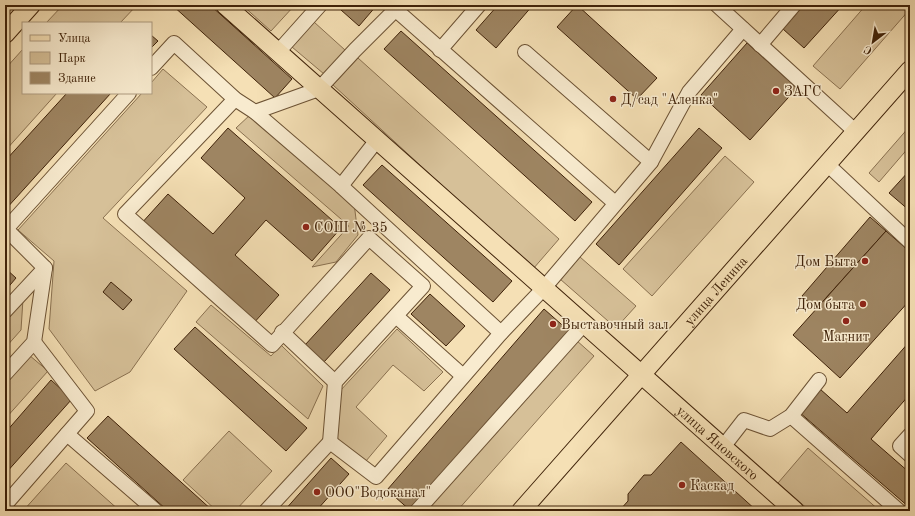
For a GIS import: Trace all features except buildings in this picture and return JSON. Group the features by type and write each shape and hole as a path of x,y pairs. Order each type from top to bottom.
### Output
{"main road":[{"path":"5,34 31,5"},
{"name":"улица Яновского","path":"225,5 795,511"},
{"name":"улица Ленина","path":"521,511 910,70"}],"lane":[{"path":"278,52 320,5"},
{"path":"440,50 479,5"},
{"path":"717,5 856,132"},
{"path":"760,45 794,5"},
{"path":"255,112 319,89 355,50 398,8 440,50 616,203"},
{"path":"330,442 376,477 501,333 544,288 650,162 689,92 743,29"},
{"path":"152,67 174,43 235,99 255,112 342,186 501,333"},
{"path":"525,52 650,162"},
{"path":"45,268 6,230 128,94"},
{"path":"235,99 125,214 272,345 282,332 369,238 423,286 335,382 330,442 266,511"},
{"path":"342,186 377,140"},
{"path":"827,164 910,242"},
{"path":"5,311 45,268"},
{"path":"5,374 34,342 45,268"},
{"path":"396,316 463,376"},
{"path":"416,511 584,324"},
{"path":"282,332 335,382"},
{"path":"5,505 87,411 34,342"},
{"path":"723,447 744,420 770,429 791,416 820,380"},
{"path":"791,416 899,511"},
{"path":"67,434 156,511"},
{"path":"910,434 900,446 910,455"}],"green space":[{"path":"63,5 137,5 121,22 47,22"},
{"path":"242,5 293,5 294,6 271,31"},
{"path":"866,5 910,5 910,9 840,89 813,66"},
{"path":"314,22 345,50 324,74 292,47"},
{"path":"22,50 22,94 56,94 5,151 5,69"},
{"path":"358,58 559,239 533,269 333,85"},
{"path":"163,69 207,107 103,218 187,291 130,372 95,391 49,329 54,261 18,230 141,94 152,94 152,82"},
{"path":"251,114 354,203 358,235 336,262 312,267 349,226 236,128"},
{"path":"910,126 910,146 879,182 869,173"},
{"path":"725,156 754,182 652,296 623,269"},
{"path":"580,257 636,306 616,328 560,279"},
{"path":"23,299 21,330 5,348 5,319"},
{"path":"211,305 271,356 281,345 323,386 308,419 196,322"},
{"path":"397,329 443,372 424,391 393,365 356,407 387,436 366,461 336,438 340,391"},
{"path":"576,340 594,356 457,511 425,511"},
{"path":"29,355 48,371 5,419 5,382"},
{"path":"229,431 272,471 235,511 217,511 183,480"},
{"path":"808,448 880,511 810,511 778,483"},
{"path":"66,463 120,511 23,511"}],"place":[{"name":"ЗАГС","path":"776,91"},
{"name":"Д/сад \"Аленка\"","path":"613,99"},
{"name":"СОШ № 35","path":"306,227"},
{"name":"Дом Быта","path":"865,261"},
{"name":"Дом быта","path":"863,304"},
{"name":"Магнит","path":"846,321"},
{"name":"Выставочный зал","path":"553,324"},
{"name":"Каскад","path":"682,485"},
{"name":"ООО\"Водоканал\"","path":"317,492"}]}
